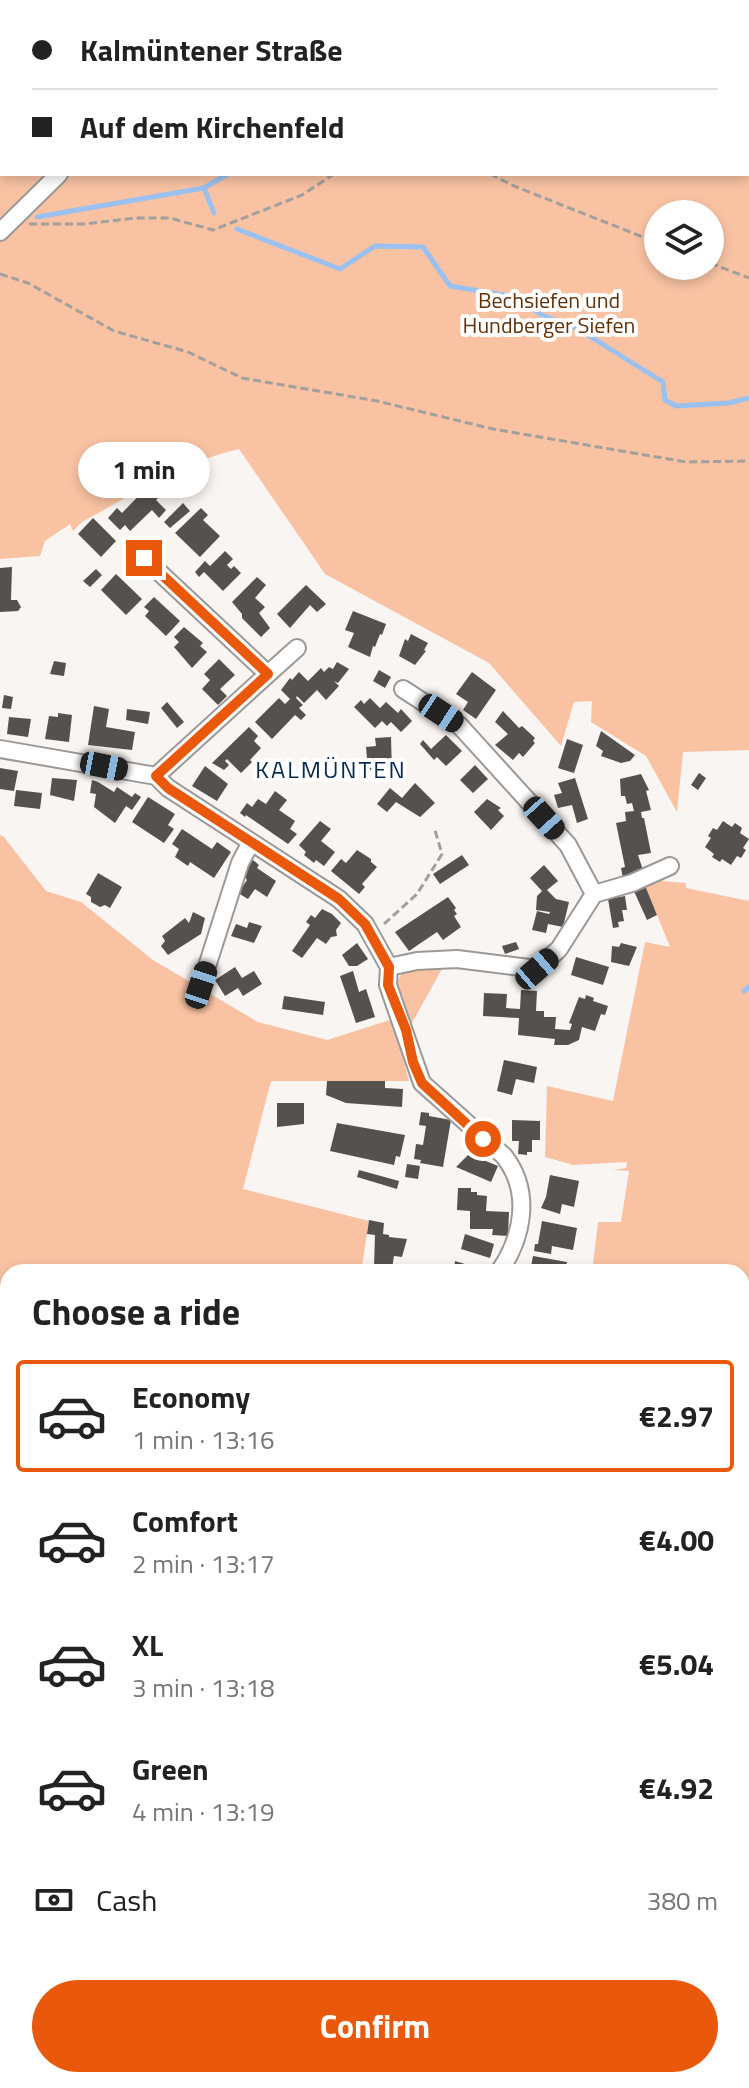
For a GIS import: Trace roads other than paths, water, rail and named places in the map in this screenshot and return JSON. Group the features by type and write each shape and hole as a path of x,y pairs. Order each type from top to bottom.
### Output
{"street":[{"path":"3,228 57,176"},
{"path":"144,558 268,674"},
{"path":"156,776 297,648"},
{"path":"403,689 460,726 568,845 594,894"},
{"path":"0,749 156,776 168,788 344,903 359,917 389,967 388,985 422,1083 504,1156 518,1190 520,1232 503,1264"},
{"path":"201,985 242,858 251,842"},
{"path":"389,967 417,961 457,959 537,969 559,949 594,894 632,883 670,866"}],"waterway":[{"path":"204,188 225,176"},
{"path":"37,217 204,188 214,213"},
{"path":"237,229 340,269 375,246 423,247 450,286 515,297 542,315 578,329 663,382 665,400 676,406 729,403 749,398"},
{"path":"744,991 749,987"}],"district":[{"name":"KALMÜNTEN","path":"331,770"}],"park label":[{"name":"Bechsiefen und Hundberger Siefen","path":"549,312"}]}
